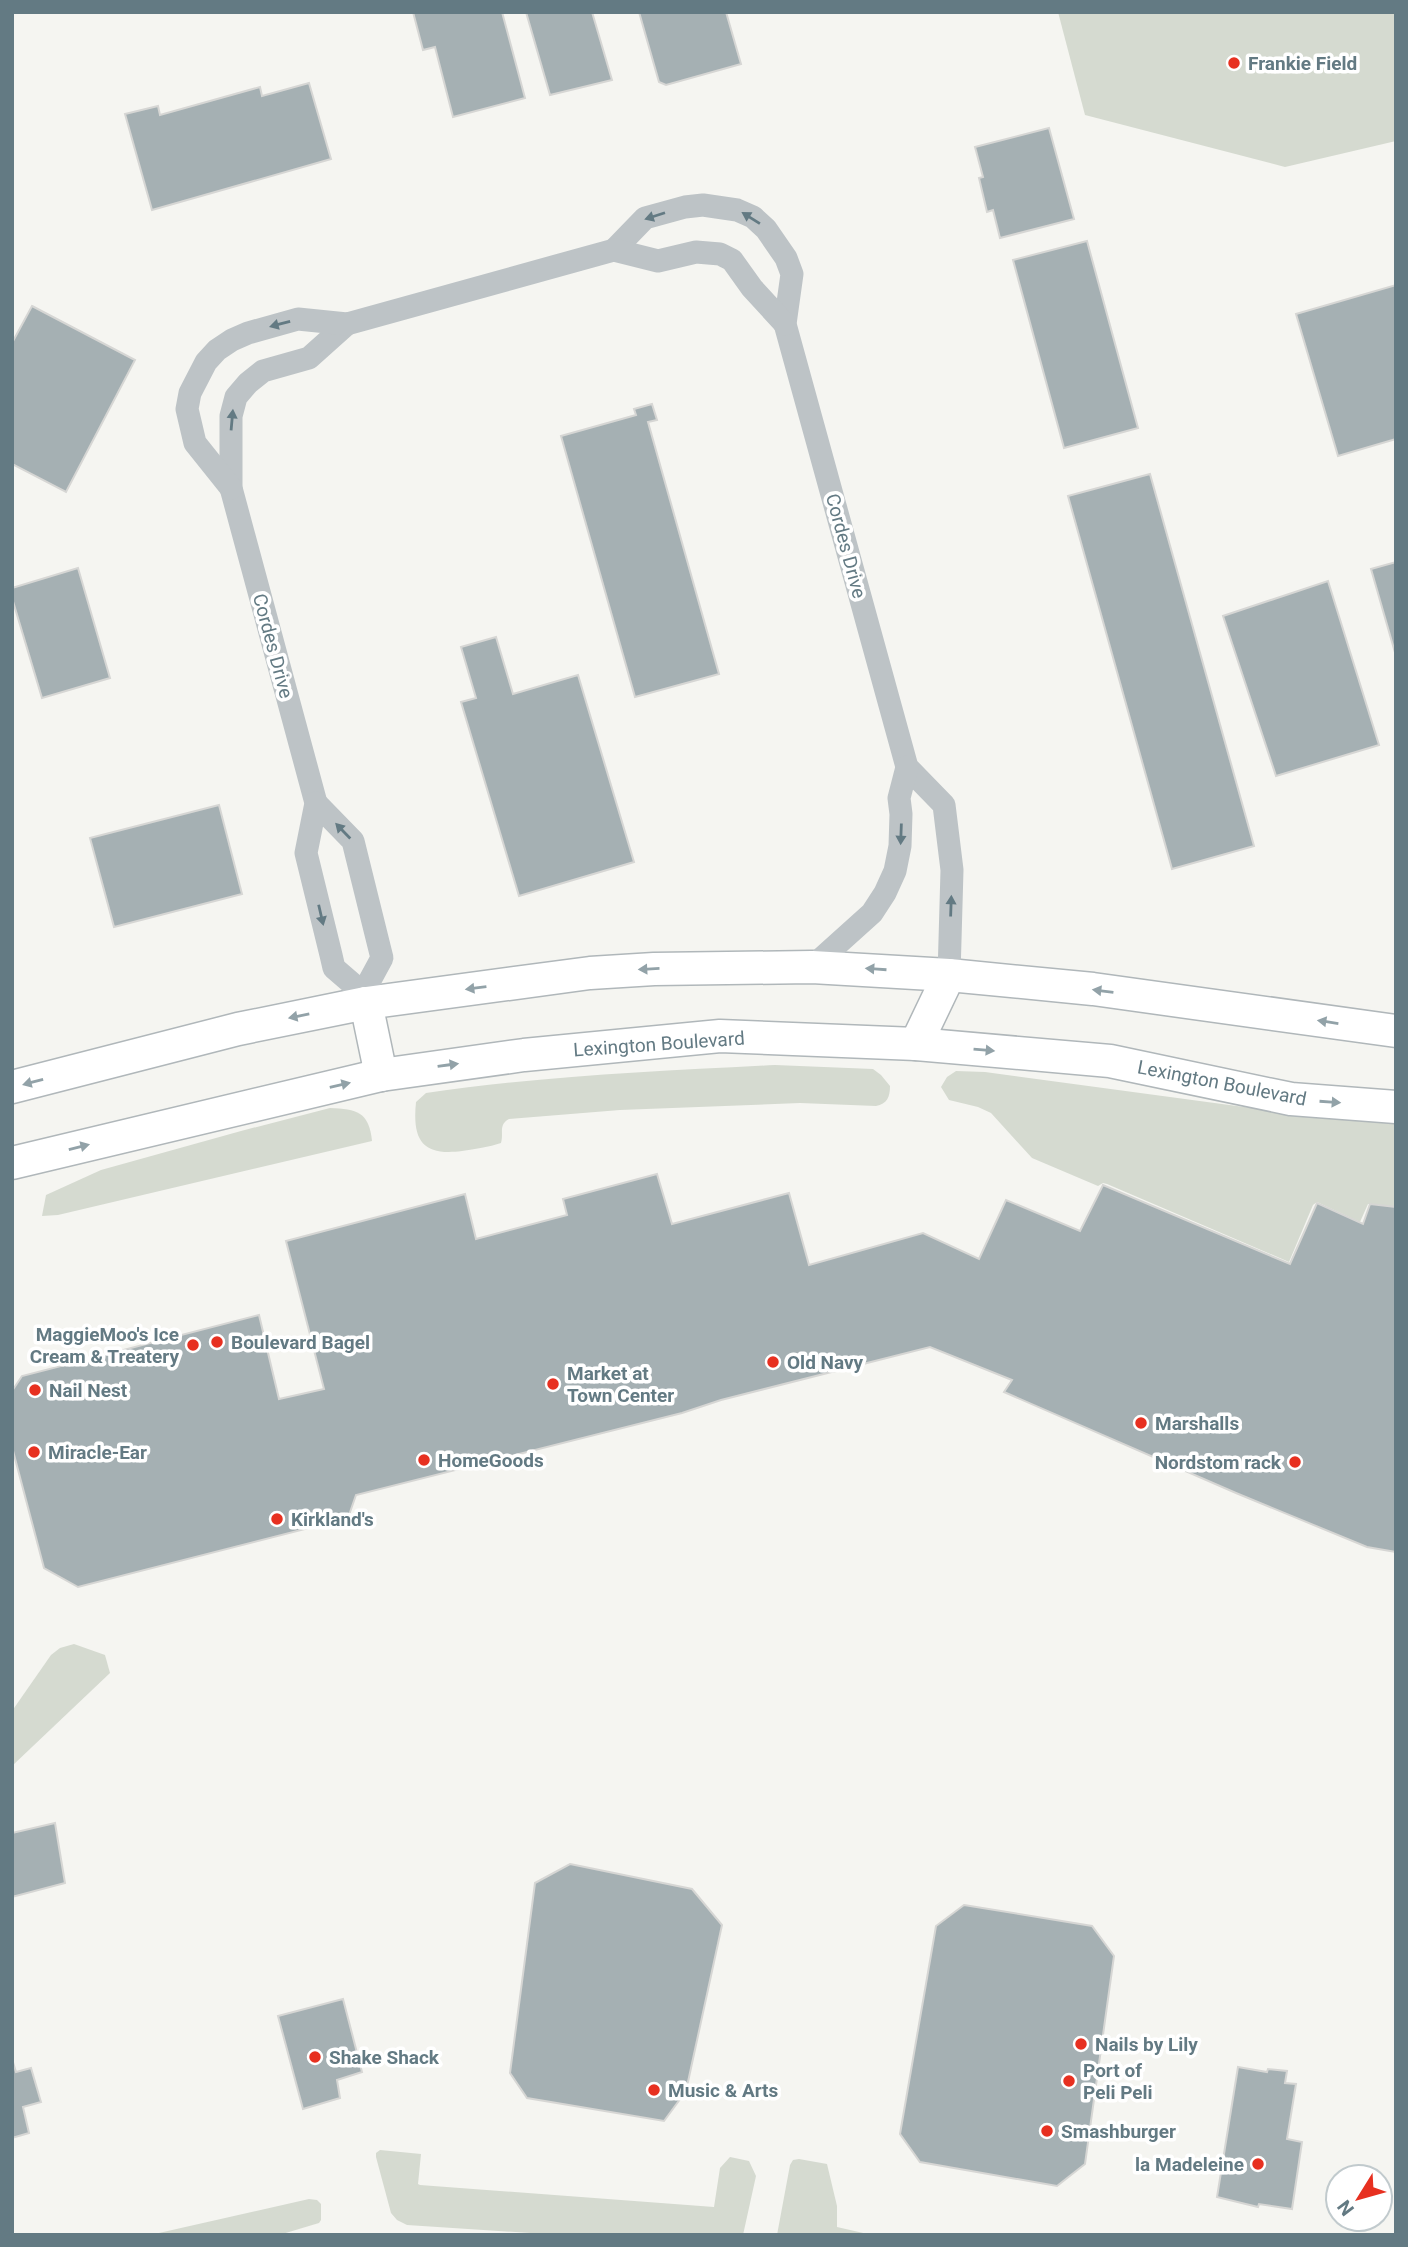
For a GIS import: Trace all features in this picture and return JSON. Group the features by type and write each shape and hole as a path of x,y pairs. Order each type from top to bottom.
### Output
{"main road":[{"path":"12,1087 365,998 654,969 812,967 948,975 1093,989 1396,1031"},
{"path":"916,1044 948,975"},
{"path":"365,998 381,1075"},
{"name":"Lexington Boulevard","path":"12,1163 381,1075 524,1055 720,1036 916,1044 1110,1061 1291,1099 1396,1107"}],"street":[{"name":"Cordes Drive","path":"614,250 645,218 703,205 737,210 753,217 766,229 786,258 792,274 785,324 907,767 944,805 953,870 948,975"},
{"name":"Cordes Drive","path":"231,488 194,443 187,409 190,393 206,362 217,350 248,333 298,319 347,324 614,250 658,261 696,251 720,254 732,260 752,288 785,324"},
{"name":"Cordes Drive","path":"316,803 353,841 379,942 382,958 365,998 334,968 306,853 316,803 231,488 231,416 236,397 262,372 309,358 347,324"},
{"name":"Cordes Drive","path":"812,967 872,913 885,893 895,871 900,846 899,798 907,767"}],"shaded area":[{"name":"Frankie Field","path":"1058,12 1396,12 1396,141 1285,167 1085,115"},
{"path":"775,1065 873,1069 890,1086 889,1093 885,1102 876,1106 800,1103 620,1110 509,1119 502,1127 501,1143 449,1152 429,1148 423,1143 416,1127 416,1102 426,1093 557,1078"},
{"path":"956,1071 985,1072 1318,1117 1396,1123 1396,1207 1368,1204 1360,1222 1317,1202 1313,1205 1289,1262 1107,1184 1098,1186 1032,1158 991,1113 949,1100 941,1087 947,1077"},
{"path":"330,1108 360,1114 368,1124 372,1141 58,1215 42,1216 46,1195 101,1170"},
{"path":"74,1644 105,1655 110,1673 12,1766 12,1711 51,1655 60,1648"},
{"path":"380,2150 421,2154 420,2185 714,2207 720,2168 730,2157 749,2161 756,2176 743,2235 561,2235 407,2225 391,2213 376,2157"},
{"path":"793,2160 827,2164 837,2206 837,2227 872,2235 777,2235 790,2165"},
{"path":"309,2199 317,2200 321,2204 319,2223 279,2235 150,2235"}],"building":[{"path":"413,12 502,12 525,98 453,117 435,47 423,50"},
{"path":"526,12 592,12 612,80 550,95"},
{"path":"639,12 726,12 741,64 666,85 659,82"},
{"path":"309,83 331,159 152,210 125,114 158,106 160,115 260,87 262,96"},
{"path":"1049,128 1074,219 1000,238 993,210 987,212 979,178 983,177 975,147"},
{"path":"1087,241 1138,428 1064,448 1013,260"},
{"path":"1396,285 1396,439 1338,456 1296,314"},
{"path":"32,306 135,360 66,492 12,464 12,343"},
{"path":"652,404 657,420 648,422 719,674 635,697 561,436 636,415 634,409"},
{"path":"1150,474 1254,846 1172,869 1068,496"},
{"path":"1396,562 1396,656 1371,569"},
{"path":"78,568 110,678 42,698 12,598 12,588"},
{"path":"1328,581 1379,745 1276,776 1223,616"},
{"path":"496,637 513,694 578,675 634,862 519,896 461,702 476,698 461,647"},
{"path":"219,805 242,894 114,927 90,838"},
{"name":"Market at Town Center","path":"657,1174 672,1224 789,1193 809,1265 923,1233 979,1259 1006,1200 1080,1231 1103,1185 1290,1264 1317,1203 1363,1224 1370,1204 1396,1207 1396,1552 1367,1547 1004,1392 1012,1380 930,1347 356,1495 348,1518 78,1587 44,1568 12,1447 12,1391 22,1376 259,1315 279,1399 324,1389 286,1241 465,1194 476,1239 567,1215 563,1199"},
{"path":"55,1823 65,1883 12,1897 12,1833"},
{"path":"570,1864 692,1889 722,1925 686,2091 664,2121 527,2098 510,2073 535,1883"},
{"path":"964,1905 1092,1926 1114,1956 1085,2164 1057,2186 920,2162 900,2134 936,1926"},
{"path":"343,1999 362,2072 337,2080 340,2098 303,2109 278,2016"},
{"path":"12,2059 16,2072 31,2068 41,2102 23,2107 29,2133 12,2138"},
{"path":"1238,2067 1267,2072 1268,2069 1287,2071 1285,2083 1296,2084 1287,2139 1302,2142 1292,2209 1259,2204 1258,2207 1217,2197"}],"place":[{"name":"Frankie Field","path":"1234,63"},
{"name":"Boulevard Bagel","path":"217,1342"},
{"name":"MaggieMoo's Ice Cream & Treatery","path":"193,1345"},
{"name":"Old Navy","path":"773,1362"},
{"name":"Market at Town Center","path":"553,1384"},
{"name":"Nail Nest","path":"35,1390"},
{"name":"Marshalls","path":"1141,1423"},
{"name":"Miracle-Ear","path":"34,1452"},
{"name":"HomeGoods","path":"424,1460"},
{"name":"Nordstom rack","path":"1295,1462"},
{"name":"Kirkland's","path":"277,1519"},
{"name":"Nails by Lily","path":"1081,2044"},
{"name":"Shake Shack","path":"315,2057"},
{"name":"Port of Peli Peli","path":"1069,2081"},
{"name":"Music & Arts","path":"654,2090"},
{"name":"Smashburger","path":"1047,2131"},
{"name":"la Madeleine","path":"1258,2164"}]}
